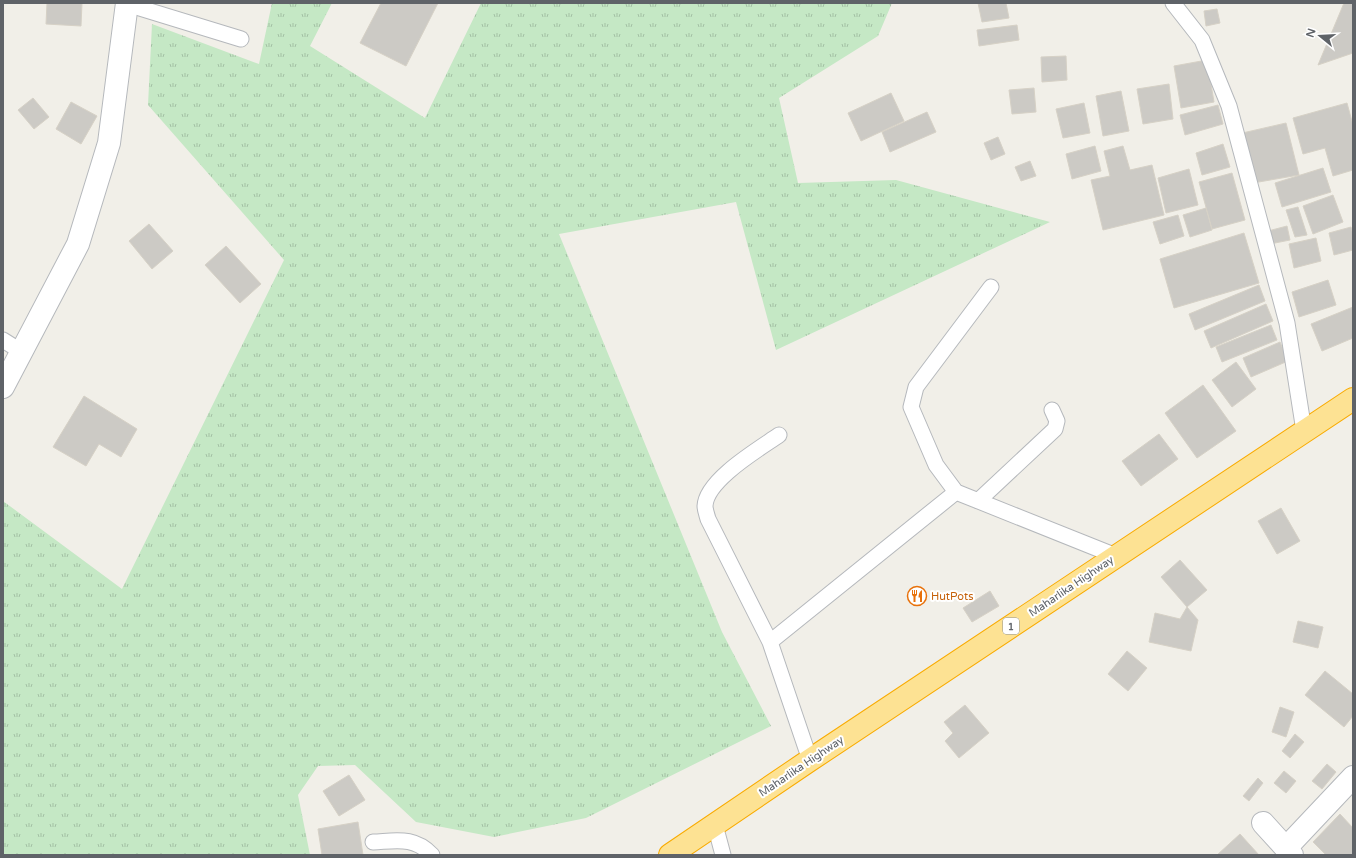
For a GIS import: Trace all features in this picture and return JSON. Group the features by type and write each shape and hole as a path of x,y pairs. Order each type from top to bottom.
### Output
{"highway":[{"name":"Maharlika Highway","path":"670,855 810,760 1353,399"}],"street":[{"path":"3,387 78,244 109,143 127,4"},
{"path":"1264,823 1289,851 1353,777"}],"lane":[{"path":"1173,3 1202,40 1229,106 1287,323 1304,432"},
{"path":"127,4 241,39"},
{"path":"992,287 916,387 911,407 936,465 956,492 1116,556"},
{"path":"3,340 22,352"},
{"path":"978,501 1055,428 1058,421 1052,410"},
{"path":"780,435 729,470 710,491 705,506 708,519 770,642 810,760"},
{"path":"770,642 956,492"},
{"path":"715,825 723,855"},
{"path":"373,842 408,840 424,847 432,855"}],"green space":[{"path":"272,3 332,3 310,46 425,118 481,3 892,3 878,36 779,98 798,183 896,180 1050,222 776,350 736,202 559,234 722,632 771,726 586,818 494,837 416,822 355,765 318,766 298,795 310,855 3,855 3,501 122,589 284,260 148,105 152,24 259,64"}],"building":[{"path":"47,3 82,3 81,26 46,24"},
{"path":"381,3 438,3 406,66 360,43"},
{"path":"978,3 1006,3 1009,18 982,22"},
{"path":"1344,3 1353,3 1353,53 1318,65"},
{"path":"1217,9 1220,23 1206,26 1204,11"},
{"path":"1017,25 1019,40 979,46 977,30"},
{"path":"1066,56 1067,80 1042,82 1041,57"},
{"path":"1207,60 1214,102 1181,108 1174,66"},
{"path":"1169,84 1173,119 1143,124 1137,89"},
{"path":"1034,88 1036,112 1012,114 1009,90"},
{"path":"1121,91 1129,131 1103,136 1096,96"},
{"path":"891,93 904,121 861,141 848,113"},
{"path":"33,98 49,117 34,129 18,110"},
{"path":"71,102 97,116 81,144 56,129"},
{"path":"1084,103 1090,133 1063,138 1056,109"},
{"path":"1347,103 1353,125 1353,170 1333,176 1325,148 1303,154 1293,118"},
{"path":"1218,105 1223,124 1185,135 1180,115"},
{"path":"927,112 936,132 890,152 882,132"},
{"path":"1286,123 1299,175 1253,183 1238,134"},
{"path":"998,137 1005,154 991,160 984,143"},
{"path":"1223,144 1230,167 1202,175 1196,153"},
{"path":"1095,146 1101,171 1072,179 1066,154"},
{"path":"1123,146 1130,170 1152,165 1164,215 1103,230 1091,180 1110,176 1104,151"},
{"path":"1030,161 1036,176 1021,181 1015,167"},
{"path":"1323,168 1331,192 1282,207 1275,183"},
{"path":"1189,169 1198,205 1166,213 1158,178"},
{"path":"1232,173 1245,220 1212,229 1199,182"},
{"path":"1333,195 1343,222 1313,234 1303,206"},
{"path":"1298,207 1307,235 1295,237 1286,210"},
{"path":"1206,208 1212,230 1190,237 1183,215"},
{"path":"1178,215 1184,236 1160,244 1153,222"},
{"path":"149,224 173,251 152,269 129,241"},
{"path":"1287,226 1290,240 1270,244 1268,231"},
{"path":"1351,227 1353,235 1353,250 1334,255 1329,233"},
{"path":"1244,233 1259,283 1174,308 1160,259"},
{"path":"1316,238 1321,261 1294,268 1289,244"},
{"path":"226,246 261,284 240,303 205,265"},
{"path":"1328,280 1336,305 1299,317 1292,292"},
{"path":"1259,285 1265,301 1195,330 1189,314"},
{"path":"1266,304 1273,321 1211,348 1204,331"},
{"path":"1353,307 1353,338 1322,351 1311,324"},
{"path":"1271,325 1277,340 1222,362 1216,347"},
{"path":"1280,342 1288,361 1251,377 1243,358"},
{"path":"1236,362 1256,389 1232,407 1212,380"},
{"path":"1203,385 1236,431 1197,458 1165,413"},
{"path":"84,396 137,429 121,457 99,444 86,466 53,447"},
{"path":"1159,434 1178,459 1141,486 1122,461"},
{"path":"1281,508 1300,541 1277,554 1258,521"},
{"path":"1180,560 1207,590 1187,607 1161,577"},
{"path":"990,591 999,606 972,622 963,608"},
{"path":"1187,607 1198,620 1191,651 1149,642 1155,613 1180,619"},
{"path":"1298,621 1323,627 1318,648 1293,642"},
{"path":"1127,651 1147,668 1128,691 1108,674"},
{"path":"1325,671 1353,694 1353,716 1344,727 1305,695"},
{"path":"965,705 989,733 959,758 945,741 953,733 944,722"},
{"path":"1280,707 1294,712 1286,737 1272,732"},
{"path":"1295,734 1304,742 1290,758 1282,751"},
{"path":"1327,764 1336,772 1322,789 1312,781"},
{"path":"1284,771 1296,781 1286,793 1274,783"},
{"path":"349,775 365,800 339,816 323,791"},
{"path":"1258,778 1263,783 1249,801 1243,796"},
{"path":"1340,814 1353,828 1353,855 1326,855 1313,842"},
{"path":"358,822 363,855 322,855 318,829"},
{"path":"1240,834 1259,855 1217,855"}],"place":[{"name":"HutPots","path":"917,596"}]}
